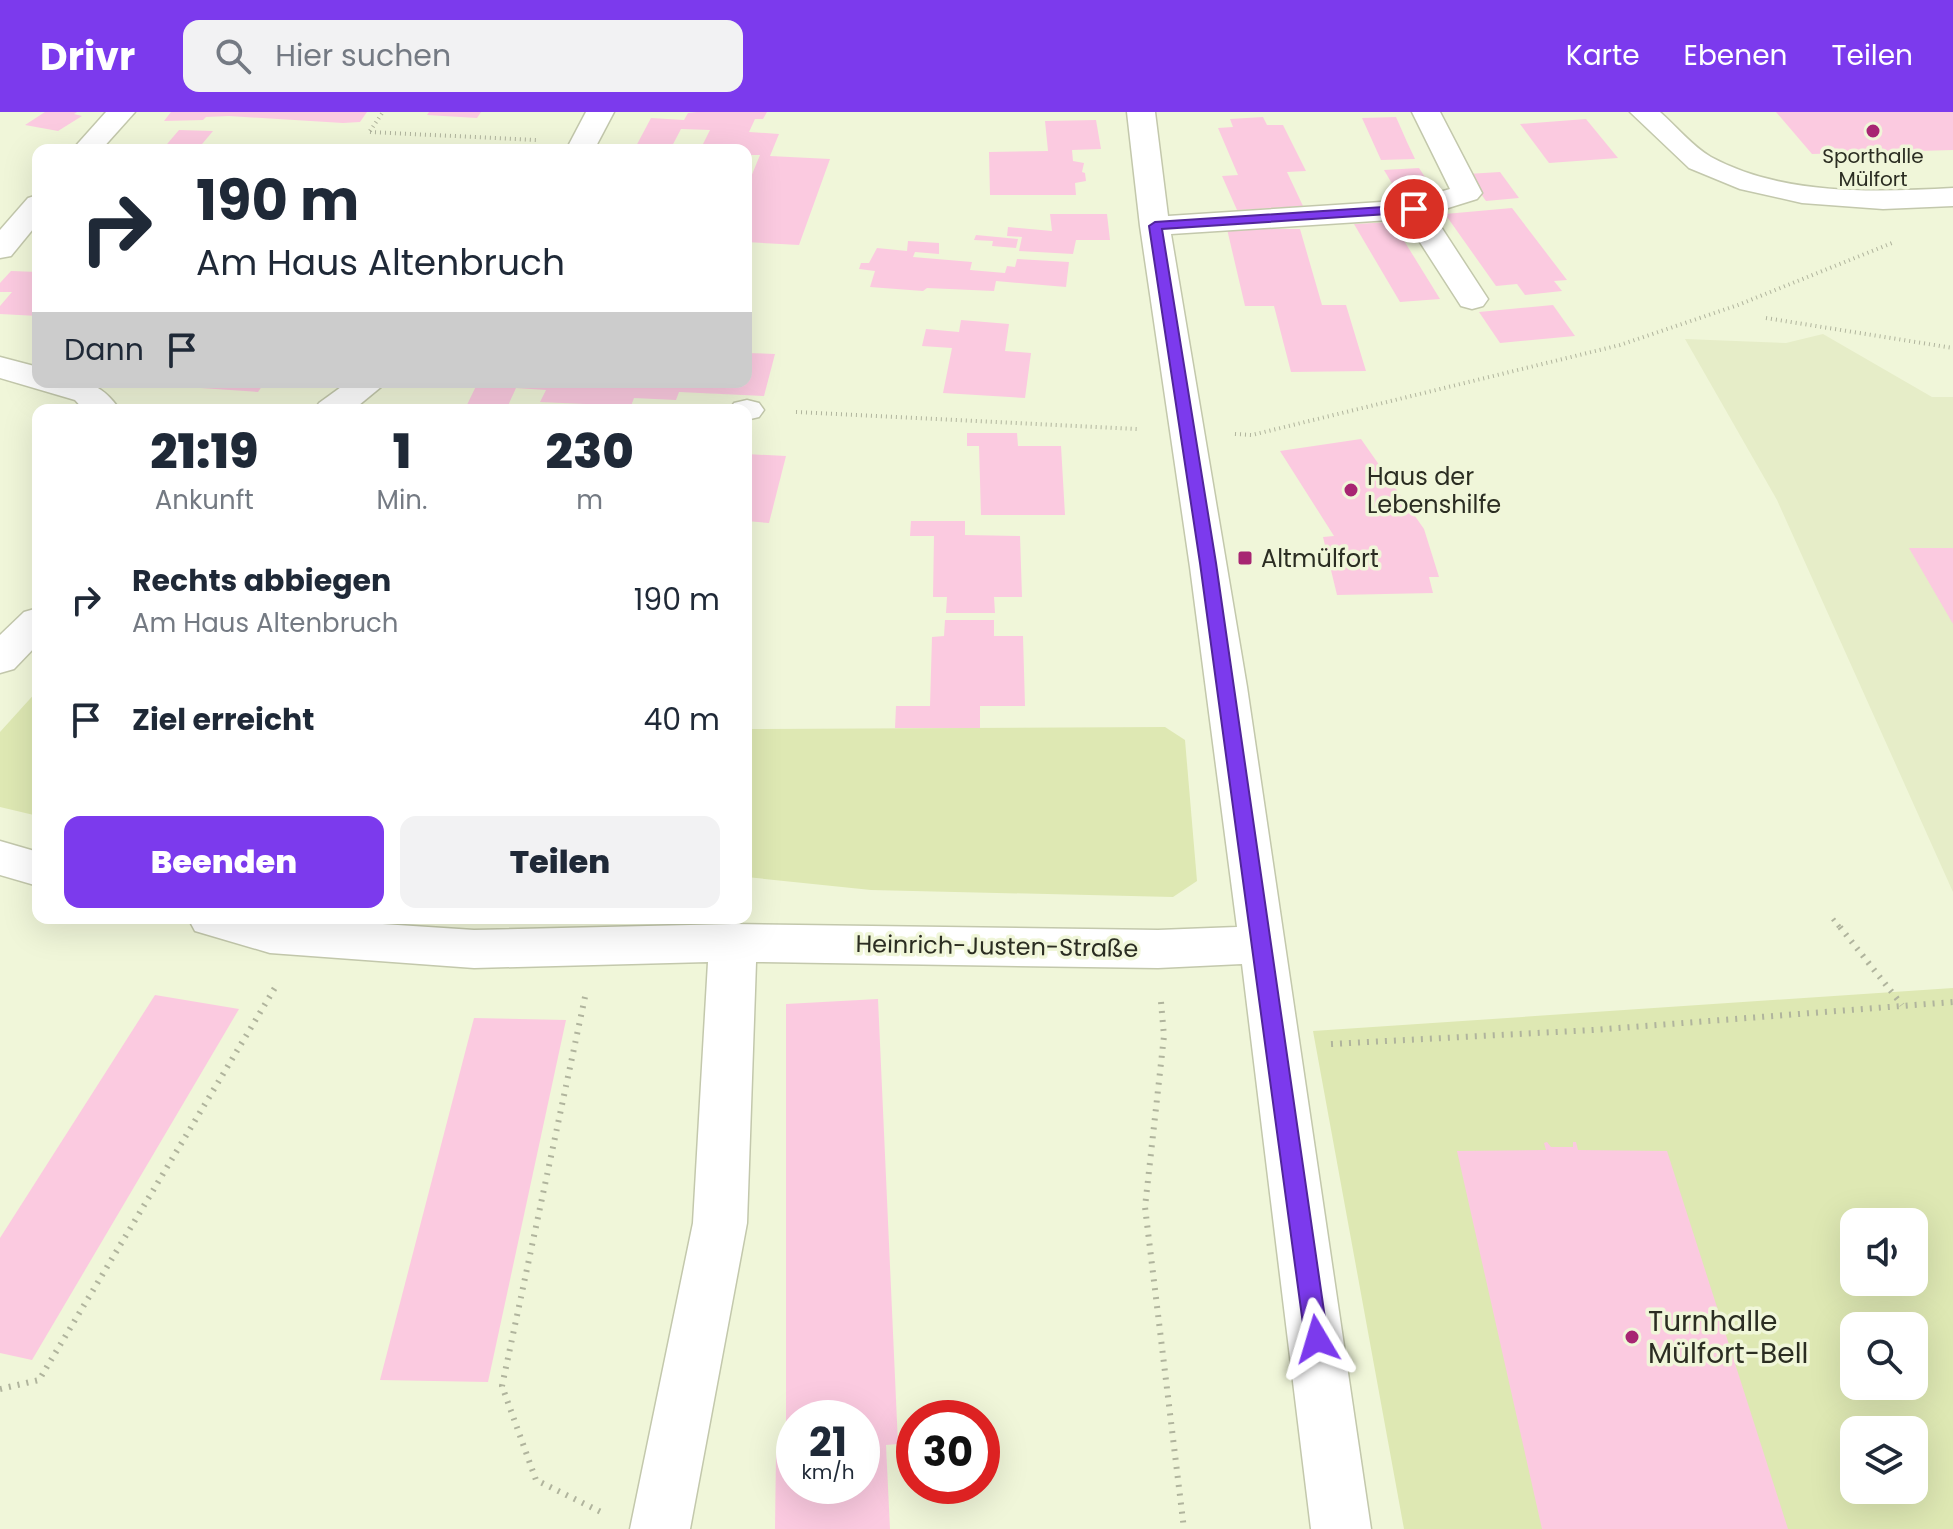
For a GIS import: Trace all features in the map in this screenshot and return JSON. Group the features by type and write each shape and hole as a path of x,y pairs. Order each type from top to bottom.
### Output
{"street":[{"path":"92,144 121,112"},
{"path":"584,144 600,112"},
{"path":"1141,112 1155,226 1208,563 1341,1529"},
{"path":"1155,226 1414,209 1467,193 1426,112"},
{"path":"1644,112 1699,162 1750,183 1802,194 1883,200 1953,197"},
{"path":"1414,209 1472,299"},
{"path":"0,249 32,211"},
{"path":"0,367 32,376"},
{"path":"70,388 87,393 97,404"},
{"path":"339,404 362,388"},
{"path":"0,659 32,627"},
{"path":"0,858 32,867"},
{"name":"Heinrich-Justen-Straße","path":"232,924 270,935 474,949 733,943 1158,949 1260,945"},
{"path":"660,1529 720,1223 733,943"}],"path":[{"path":"383,112 370,132 553,144"},
{"path":"752,410 1252,435 1620,345 1738,305 1900,240"},
{"path":"1766,318 1953,348"},
{"path":"1833,919 1902,1005"},
{"path":"0,1389 39,1380 305,937"},
{"path":"595,946 502,1386 536,1480 606,1515"},
{"path":"1158,949 1164,1036 1145,1207 1184,1529"},
{"path":"1276,1047 1593,1030 1953,1002"}],"shaded area":[{"path":"1823,334 1932,397 1953,397 1953,892 1777,500 1685,339 1786,343"},
{"path":"32,697 32,815 0,807 0,732"},
{"path":"1165,727 1185,740 1197,881 1173,897 871,890 752,878 752,729"},
{"path":"1953,988 1953,1529 1404,1529 1313,1031"}],"building":[{"path":"45,112 77,112 74,114 82,116 58,131 25,125"},
{"path":"171,112 367,112 360,122 343,123 229,116 164,121"},
{"path":"429,112 481,112 477,118 427,115"},
{"path":"767,112 763,119 755,119 749,132 779,134 770,156 830,159 799,245 752,242 752,174 760,155 752,155 752,144 703,144 710,130 681,129 673,144 637,144 651,118 684,120 688,113"},
{"name":"Sporthalle Mülfort","path":"1776,112 1953,112 1953,150 1812,154"},
{"path":"1263,117 1267,125 1283,125 1306,171 1287,172 1303,206 1237,210 1222,176 1238,175 1218,128 1233,127 1230,119"},
{"path":"1396,117 1415,159 1381,160 1362,118"},
{"path":"1586,119 1618,158 1549,163 1520,124"},
{"path":"1096,120 1101,149 1072,150 1073,161 1084,163 1082,172 1086,181 1075,183 1076,195 990,195 989,152 1048,151 1045,121"},
{"path":"179,130 213,131 202,144 167,144"},
{"path":"1419,168 1436,194 1400,197 1384,170"},
{"path":"1500,172 1519,198 1486,201 1467,174"},
{"path":"1512,208 1567,280 1554,281 1562,291 1525,295 1517,284 1496,286 1445,214"},
{"path":"1050,214 1107,214 1110,240 1076,240 1073,254 1019,251 1022,237 1007,236 1008,227 1052,231"},
{"path":"1392,222 1440,299 1400,302 1354,224"},
{"path":"1227,229 1300,229 1322,305 1346,305 1366,371 1291,372 1274,306 1245,306"},
{"path":"976,235 1018,239 1016,248 992,246 993,241 974,240"},
{"path":"908,241 939,243 939,254 915,252 913,257 972,262 970,270 1005,273 1007,266 1015,267 1017,259 1069,262 1066,287 996,281 994,291 870,287 875,271 859,269 861,263 869,263 877,248 907,251"},
{"path":"11,271 32,272 32,316 0,314 0,306 12,292 0,292 0,283"},
{"path":"1553,305 1575,336 1500,343 1479,312"},
{"path":"961,320 1009,324 1005,351 1031,353 1025,398 943,393 952,348 922,346 926,329 959,332"},
{"path":"752,353 775,354 764,396 679,392 676,400 634,398 632,404 540,402 546,390 516,388 752,388"},
{"path":"200,388 261,388 258,392"},
{"path":"475,388 516,388 509,404 467,404"},
{"path":"967,433 1017,433 1018,446 1061,446 1065,515 981,515 979,446 967,446"},
{"name":"Haus der Lebenshilfe","path":"1361,439 1424,529 1439,577 1429,577 1433,593 1337,595 1323,537 1334,536 1280,451"},
{"path":"752,454 786,456 769,523 752,522"},
{"path":"911,521 965,521 965,535 1020,536 1022,597 994,597 995,613 946,613 947,597 933,597 934,536 910,536"},
{"path":"1909,548 1953,548 1953,624"},
{"path":"945,620 994,620 994,636 1023,636 1025,706 980,706 980,728 895,728 896,706 930,706 932,637 944,636"},
{"path":"155,995 239,1009 32,1360 0,1353 0,1238"},
{"path":"878,999 896,1400 896,1444 886,1445 890,1529 775,1529 776,1453 776,1504 880,1504 880,1400 786,1400 786,1004"},
{"path":"474,1018 566,1020 488,1382 380,1380"},
{"name":"Turnhalle Mülfort-Bell","path":"1573,1142 1576,1142 1578,1150 1667,1151 1788,1529 1542,1529 1457,1151 1546,1150 1544,1143 1551,1147 1573,1147"}],"place":[{"name":"Sporthalle Mülfort","path":"1873,131"},
{"name":"Haus der Lebenshilfe","path":"1351,490"},
{"name":"Altmülfort","path":"1245,558"},
{"name":"Turnhalle Mülfort-Bell","path":"1632,1337"}],"route":[{"path":"1317,1339 1208,563 1155,226 1414,209"}]}
